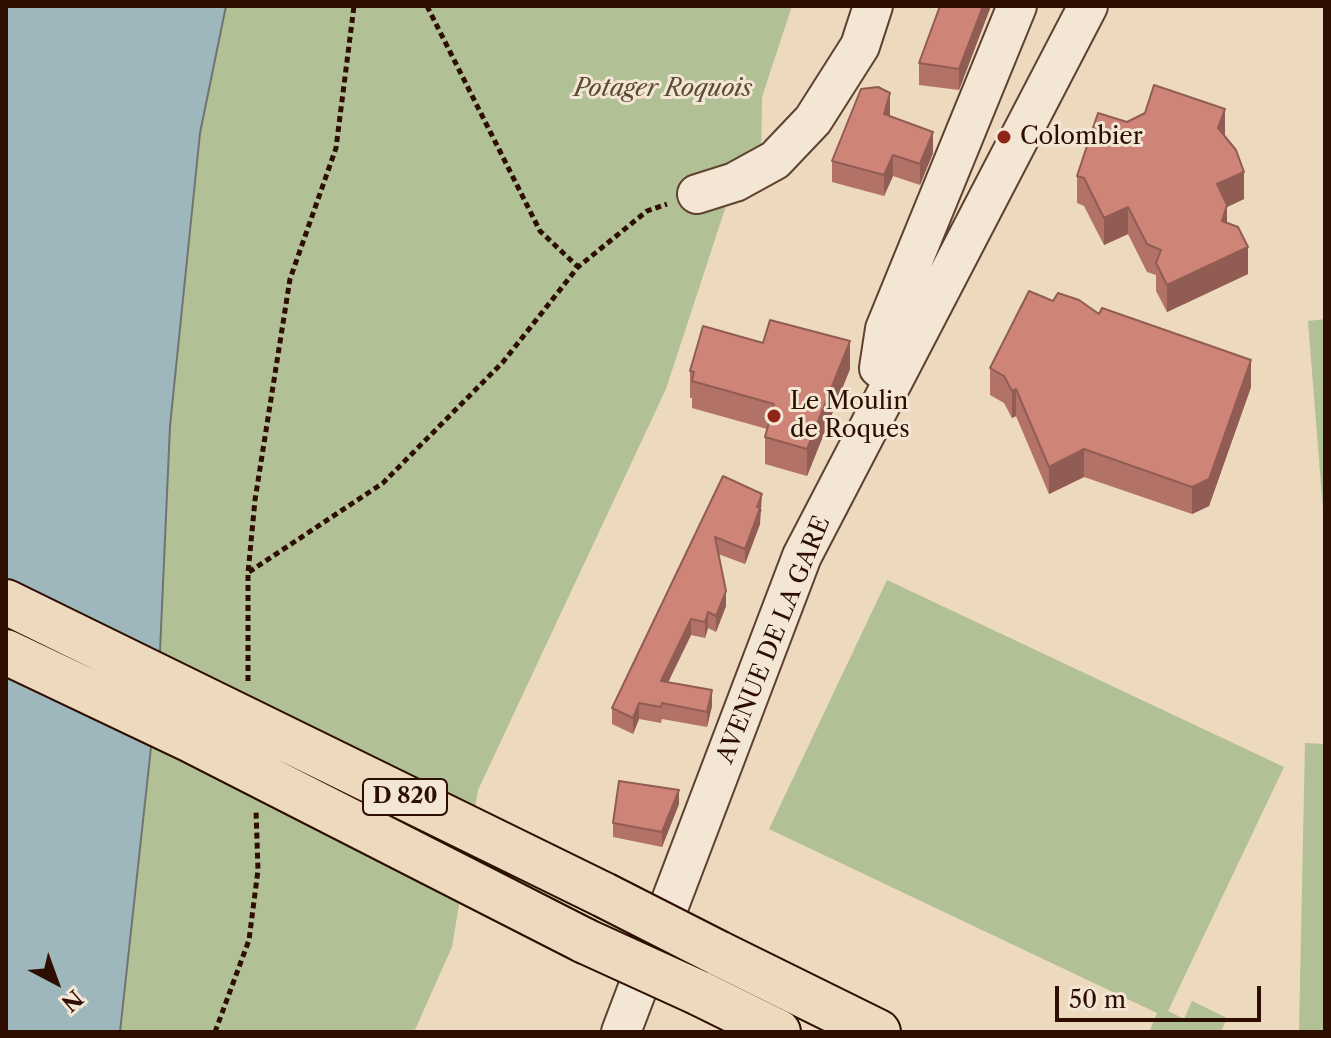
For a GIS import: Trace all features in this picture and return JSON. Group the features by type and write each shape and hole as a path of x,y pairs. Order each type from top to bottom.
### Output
{"highway":[{"name":"D 820","path":"6,602 878,1032"},
{"name":"D 820","path":"6,652 191,740 585,941 778,1032"}],"street":[{"path":"697,194 735,182 775,160 813,120 860,46 873,6"},
{"path":"892,378 879,368 885,329 1017,6"},
{"name":"AVENUE DE LA GARE","path":"621,1032 802,556 1088,6"}],"path":[{"path":"248,684 248,573 255,500 290,279 336,148 354,6"},
{"path":"427,6 540,231 578,267"},
{"path":"248,573 383,483 503,362 578,267 647,211 697,194"},
{"path":"215,1032 249,940 258,870 256,798"}],"green space":[{"name":"Potager Roquois","path":"226,6 792,6 762,97 761,163 739,166 666,389 478,790 452,947 414,1032 120,1032 159,674 170,426 200,133"},
{"path":"1325,319 1325,535 1308,321"},
{"path":"887,580 1284,767 1168,1011 1184,1019 1192,1001 1227,1018 1221,1032 1149,1032 1157,1013 769,829"},
{"path":"1305,743 1325,744 1325,1032 1299,1032"}],"water":[{"path":"6,6 226,6 200,133 170,426 159,674 120,1032 6,1032"}],"building":[{"path":"940,6 983,6 959,69 919,63"},
{"path":"1154,85 1225,109 1218,128 1236,150 1244,172 1217,184 1227,205 1222,221 1238,227 1248,247 1167,285 1156,263 1161,250 1147,244 1128,207 1104,218 1084,178 1077,176 1098,113 1127,122 1145,113"},
{"path":"878,87 890,93 884,114 933,132 920,164 893,155 884,175 832,161 861,89"},
{"path":"1029,291 1053,301 1058,293 1079,300 1099,314 1102,308 1251,360 1209,479 1192,487 1084,449 1049,467 1016,389 1012,391 1004,376 990,368"},
{"name":"Le Moulin de Roques","path":"770,320 850,341 807,449 765,437 774,404 692,381 694,372 690,371 703,326 763,343"},
{"path":"723,476 762,494 757,507 760,508 745,549 715,537 726,591 716,616 708,612 705,622 691,619 661,681 712,690 707,712 662,703 661,707 639,703 633,718 612,708"},
{"path":"619,781 679,790 662,832 613,823"}],"place":[{"name":"Colombier","path":"1004,137"},
{"name":"Le Moulin de Roques","path":"774,416"}]}
